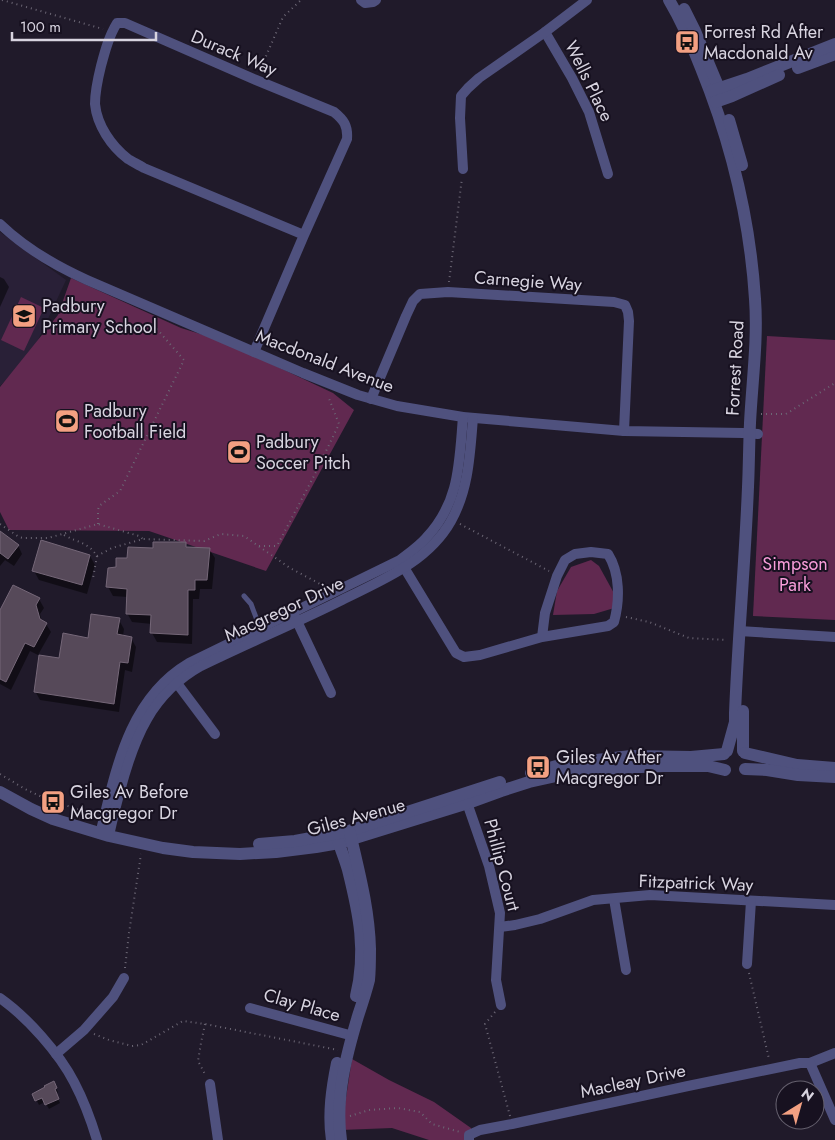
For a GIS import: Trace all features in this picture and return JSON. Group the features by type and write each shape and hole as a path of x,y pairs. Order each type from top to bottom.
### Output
{"street":[{"path":"361,0 365,3 376,0"},
{"path":"463,169 460,118 462,96 479,78 587,0"},
{"name":"Forrest Road","path":"669,0 717,95 745,216 752,266 756,333 754,434 743,631 742,716 744,752"},
{"name":"Forrest Road","path":"679,0 695,31 740,156 756,244 762,335 759,413 754,434"},
{"name":"Durack Way","path":"112,31 117,23 125,23 334,112 345,123 348,130 347,139 254,352"},
{"path":"112,31 98,80 95,104 98,119 114,147 128,159 144,168 304,235"},
{"name":"Wells Place","path":"545,32 589,112 608,174"},
{"path":"717,95 747,79 834,49"},
{"name":"Macdonald Avenue","path":"0,224 37,254 67,271 254,352 371,399 397,406 468,418 624,431 754,434"},
{"name":"Carnegie Way","path":"371,399 406,316 413,301 420,294 448,292 614,302 625,305 629,321 624,431"},
{"name":"Macgregor Drive","path":"174,679 177,670 199,658 260,628 295,618 328,596 417,559 432,545 452,520 461,497 470,460 468,418"},
{"name":"Macgregor Drive","path":"105,831 119,762 132,727 146,702 174,679 295,618 378,583 402,564 444,515 458,471 468,418"},
{"path":"402,564 456,653 464,658 542,636 608,626 614,622 618,585 613,563 608,554 591,552 575,554 565,560 557,576 545,613 542,636"},
{"path":"295,618 331,693"},
{"path":"743,631 835,637"},
{"name":"Forrest Road","path":"726,752 734,722 738,647 743,631"},
{"path":"174,679 215,734"},
{"path":"744,752 748,760 745,769 740,773 734,774 725,770 722,762 726,752 736,748 744,752 797,765 835,768"},
{"name":"Giles Avenue","path":"0,782 41,805 143,845 193,852 240,854 316,847 344,837 439,811 534,772 560,765 631,756 691,757 726,752"},
{"name":"Giles Avenue","path":"466,799 555,776 598,769 641,766 708,766 725,770"},
{"path":"745,769 835,778"},
{"name":"Giles Avenue","path":"0,792 53,819 105,831 179,842 227,846 344,837"},
{"name":"Phillip Court","path":"466,799 489,866 500,913 496,980 501,1004"},
{"path":"341,1140 342,1085 361,971 360,923 348,868 344,837"},
{"name":"Fitzpatrick Way","path":"500,927 540,918 593,900 650,895 835,905"},
{"path":"614,899 626,970"},
{"path":"747,964 751,900"},
{"path":"56,1054 84,1030 113,997 124,978"},
{"path":"0,998 21,1015 56,1054 74,1081 97,1140"},
{"name":"Clay Place","path":"250,1008 349,1035"},
{"path":"332,1140 330,1123 332,1087 340,1050 349,1035"},
{"name":"Macleay Drive","path":"469,1138 480,1130 800,1063 810,1063 835,1054"},
{"path":"810,1063 835,1120"},
{"path":"210,1084 218,1140"}],"lane":[{"path":"244,596 251,604 260,628"}],"path":[{"path":"2,0 112,31"},
{"path":"256,80 283,17 301,0"},
{"path":"448,292 463,169"},
{"path":"98,524 99,506 120,491 184,360 156,328"},
{"path":"759,413 786,414 835,383"},
{"path":"259,546 276,546 278,544 339,424 328,396"},
{"path":"452,520 557,576"},
{"path":"0,524 23,538 48,538 98,524 139,536 143,539"},
{"path":"64,534 84,543 94,550 98,556 93,578"},
{"path":"98,556 112,548 143,539 204,541 221,534 244,536 290,568 324,586 328,596"},
{"path":"616,615 649,622 689,638 731,640 738,647"},
{"path":"0,774 42,797 85,812 93,811"},
{"path":"124,978 143,845"},
{"path":"747,964 771,1069"},
{"path":"501,1004 485,1024 512,1124"},
{"path":"84,1030 109,1040 132,1046 141,1045 183,1021 340,1050"},
{"path":"205,1024 198,1061 210,1084"},
{"path":"340,1120 369,1110 398,1108 420,1112 432,1124 469,1138"}],"shaded area":[{"name":"Padbury Primary School","path":"0,232 66,280 32,353 0,386"}],"green space":[{"path":"71,278 181,328 223,341 333,393 354,410 266,571 149,531 9,530 0,512 0,387 58,315"},
{"path":"21,297 44,308 24,351 1,340"},
{"name":"Simpson Park","path":"767,336 835,340 835,620 753,616"},
{"path":"591,560 599,566 621,606 594,614 553,615 557,591 571,567"},
{"path":"352,1059 434,1102 471,1128 471,1140 429,1140 392,1128 341,1130"}],"building":[{"path":"0,531 19,545 8,559 0,553"},
{"path":"41,540 90,555 82,585 32,571"},
{"path":"153,542 186,542 186,547 210,548 207,580 195,580 195,590 188,590 188,635 150,633 151,615 126,614 127,589 106,587 108,568 116,567 116,558 127,558 128,547 153,548"},
{"path":"13,585 40,598 36,605 40,619 47,623 34,647 25,643 6,682 0,679 0,610"},
{"path":"91,614 120,618 117,634 132,637 128,663 120,662 114,704 34,692 39,655 59,658 63,633 88,638"},
{"path":"54,1081 59,1099 45,1105 42,1098 35,1101 32,1094"}],"place":[{"name":"Forrest Rd After Macdonald Av","path":"687,42"},
{"name":"Padbury Primary School","path":"24,316"},
{"name":"Padbury Football Field","path":"67,421"},
{"name":"Padbury Soccer Pitch","path":"239,452"},
{"name":"Giles Av After Macgregor Dr","path":"538,767"},
{"name":"Giles Av Before Macgregor Dr","path":"53,802"}]}
